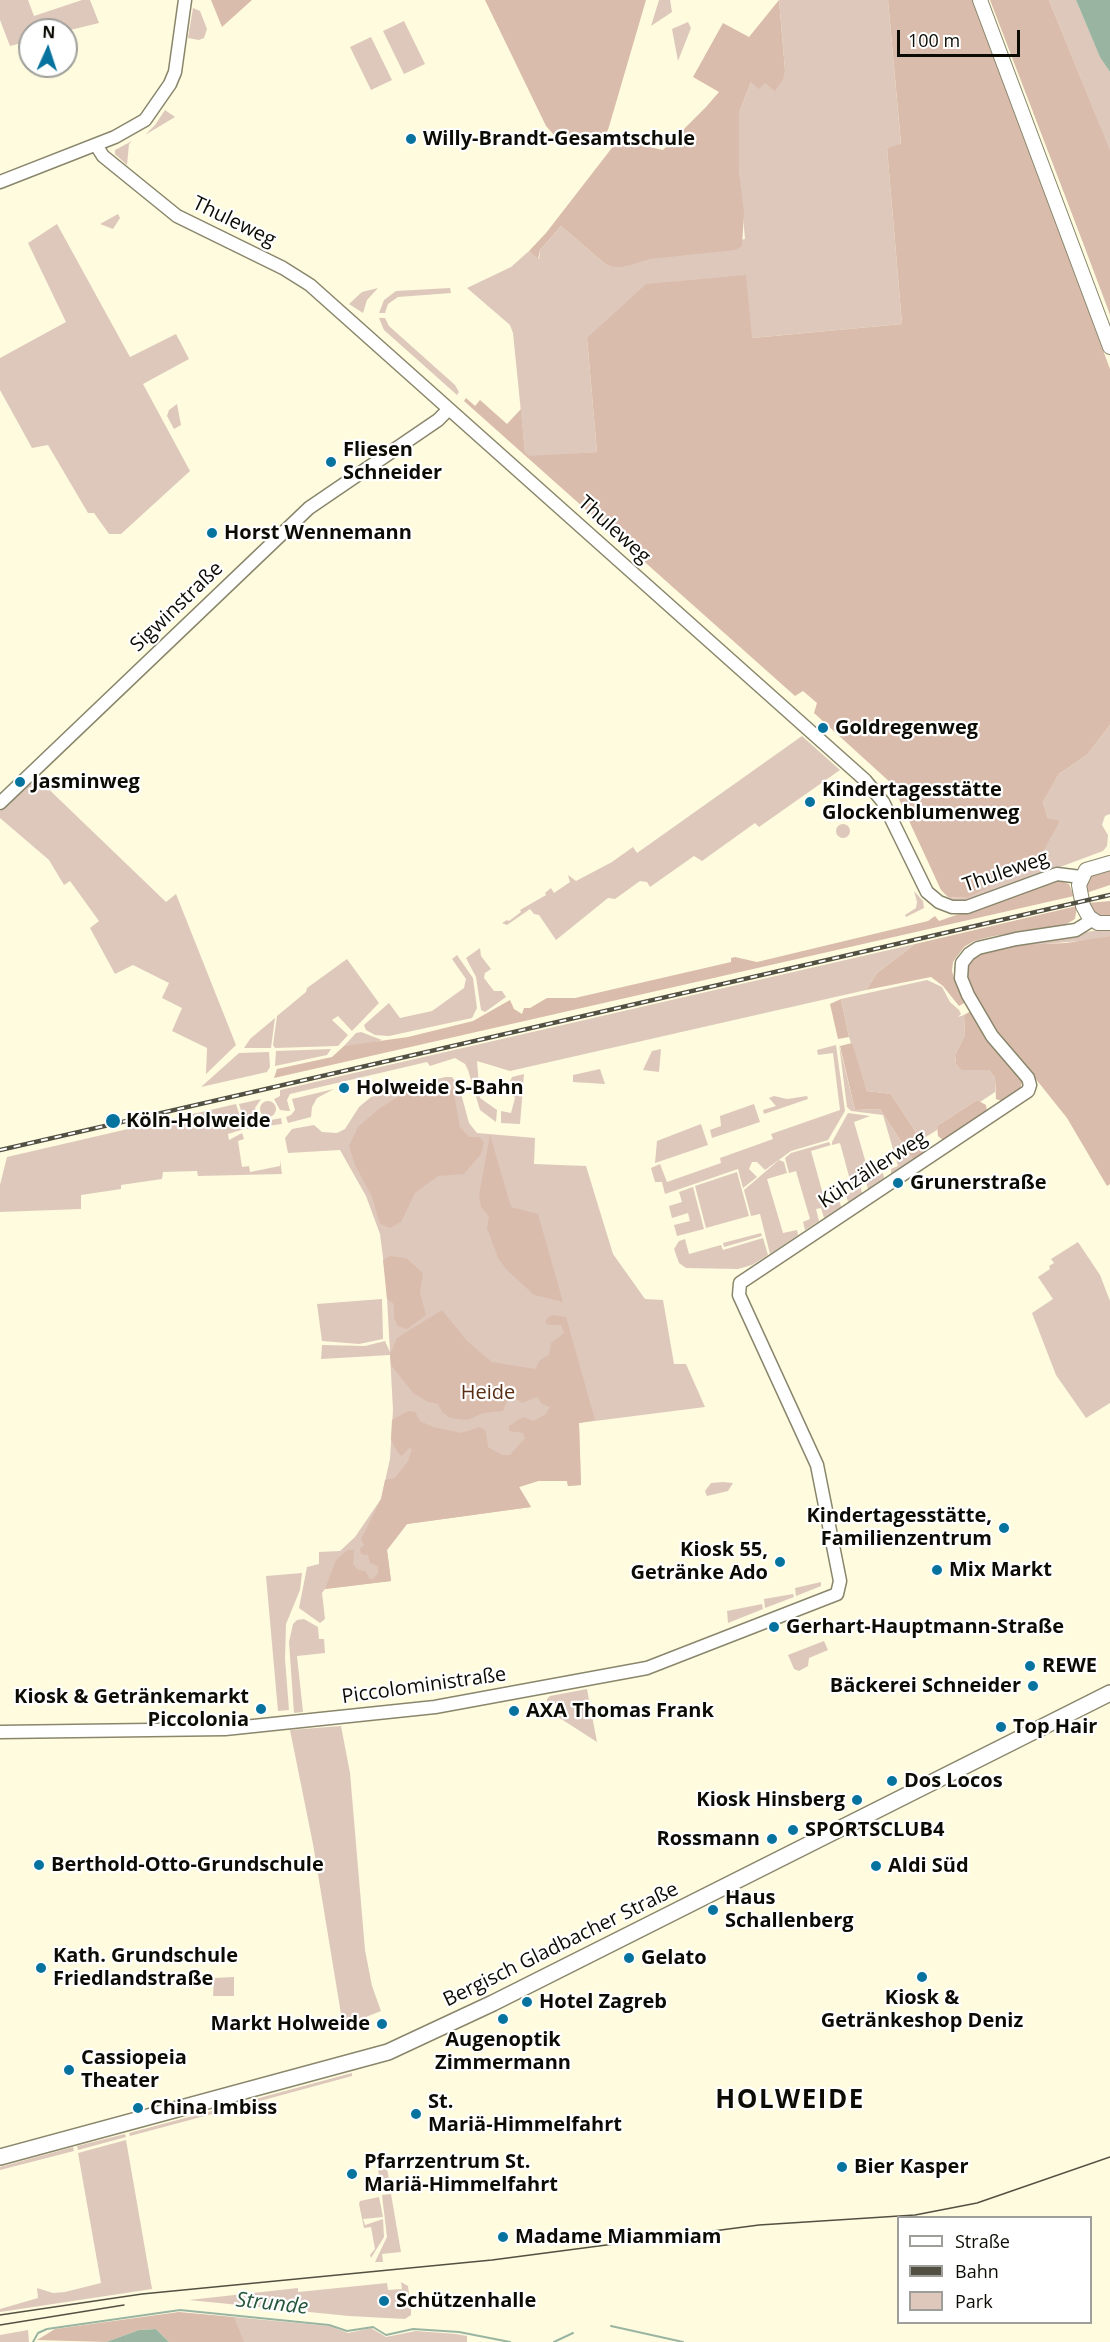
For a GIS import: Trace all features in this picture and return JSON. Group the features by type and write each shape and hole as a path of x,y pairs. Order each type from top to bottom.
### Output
{"main road":[{"path":"980,0 1110,346"},
{"path":"1110,863 1090,868 1081,877 1082,900 1092,920 1110,923"},
{"name":"Bergisch Gladbacher Straße","path":"0,2157 388,2052 504,1998 1110,1693"}],"street":[{"path":"0,182 134,129 145,120 170,84 178,52 185,0"},
{"name":"Thuleweg","path":"96,145 103,156 177,216 304,280 865,780 883,802 922,884 932,897 946,906 959,908 1057,874 1081,877"},
{"name":"Sigwinstraße","path":"0,803 309,508 438,420 450,409"},
{"name":"Kühzällerweg","path":"837,1594 840,1581 817,1465 739,1295 740,1283 744,1278 1028,1091 1030,1085 1028,1078 992,1036 968,994 961,978 962,963 978,948 1016,939 1076,930 1092,920"},
{"name":"Piccoloministraße","path":"0,1732 225,1729 435,1707 653,1666 837,1594"}],"green space":[{"path":"0,0 28,0 34,16 82,0 90,0 99,23 78,28 78,18 18,18 18,44 10,46 0,20"},
{"path":"211,0 252,0 222,27"},
{"path":"485,0 646,0 608,130 598,144 555,136 546,126"},
{"path":"659,0 670,0 672,12 651,26"},
{"path":"779,0 888,0 901,145 887,148 902,324 752,338 587,338 597,452 529,457 525,452 513,333 510,325 467,288 511,267 529,251 539,259 540,250 561,226 604,263 623,267 636,261 745,239 739,171 739,113 751,82 764,83 785,70"},
{"path":"779,0 785,70 783,79 775,91 765,83 759,89 751,82 739,113 739,171 744,213 742,246 735,250 650,259 623,267 613,267 604,263 561,226 540,250 538,259 529,251 546,233 618,140 663,150 706,107 719,92 693,77 723,23 749,37"},
{"path":"888,0 973,0 1110,369 1110,725 1087,755 1059,774 1043,802 1048,818 1060,821 1037,862 967,898 948,897 941,890 892,784 814,713 817,703 803,691 795,696 464,401 466,398 475,406 480,400 507,424 521,409 525,452 529,456 597,452 587,338 646,284 746,275 752,338 902,324 887,148 901,144"},
{"path":"990,0 1049,0 1110,151 1110,313"},
{"path":"1049,0 1076,0 1100,56 1110,72 1110,315 1053,162 1100,126"},
{"path":"193,8 200,11 207,29 204,38 199,40 188,38"},
{"path":"404,21 425,64 404,74 383,31"},
{"path":"688,22 691,28 678,61 672,29"},
{"path":"371,37 392,80 371,90 350,47"},
{"path":"165,110 175,117 145,135 155,125"},
{"path":"132,141 129,144 127,165 115,154 115,150"},
{"path":"118,214 120,218 113,229 100,224"},
{"path":"57,224 130,357 176,334 189,359 143,384 190,471 121,534 109,534 94,513 88,513 48,445 32,448 0,390 0,358 66,322 28,243"},
{"path":"378,288 367,300 363,313 349,304 362,292"},
{"path":"450,288 451,293 398,297 388,304 385,313 379,313 384,300 396,291"},
{"path":"379,318 385,318 389,326 455,385 459,392 457,395 384,330"},
{"path":"177,404 181,425 174,429 167,416 169,410"},
{"path":"1110,725 1110,814 1105,816 1102,825 1108,835 1107,846 1103,851 969,901 955,901 948,897 967,898 1060,822 1048,818 1043,802 1059,774 1087,755"},
{"path":"802,736 840,770 759,827 755,823 702,861 694,856 650,887 647,882 640,881 615,899 608,898 556,940 539,915 534,914 530,909 507,925 502,923 509,921 521,912 520,910 546,895 545,893 551,888 554,893 570,882 568,875 576,881 612,862 633,847 637,853"},
{"path":"36,777 166,902 176,894 236,1045 206,1074 207,1048 172,1031 182,1008 162,998 169,983 133,965 115,974 90,928 99,921 70,881 64,885 49,860 0,818 0,811"},
{"path":"840,824 846,824 850,831 846,838 840,838 836,834 836,828"},
{"path":"1110,870 1110,885 1086,893 1086,885 1092,876"},
{"path":"1057,880 1069,884 1074,896 274,1078 277,1069 332,1057 344,1046 408,1037 473,1021 510,1000 514,1009 522,1014 524,1008 530,1008 547,998 575,998 731,962 731,958 735,957 757,962 928,921 935,916 939,921"},
{"path":"914,891 923,901 924,908 906,917 905,915 916,908"},
{"path":"1110,901 1110,917 1097,915 1088,903"},
{"path":"1077,906 1075,919 1063,926 994,936 974,941 964,947 953,962 952,971 966,1002 959,1006 943,986 931,977 866,990 877,973 915,944"},
{"path":"1110,928 1110,936 1090,940 989,949"},
{"path":"1110,936 1110,1184 1107,1186 1067,1118 991,1023 967,980 968,965 979,954 1015,945 1066,943"},
{"path":"915,944 877,973 866,990 510,1071 477,1061 480,1098 497,1110 496,1122 480,1110 468,1070 465,1064 455,1058 430,1066 427,1062 290,1094 287,1100 290,1111 280,1110 274,1099 280,1096 280,1090"},
{"path":"480,948 481,956 491,969 485,973 484,978 494,991 502,991 506,997 485,1012 481,1010 476,977 466,958"},
{"path":"457,955 473,978 477,1008 472,1018 389,1036 375,1035 366,1030 364,1025 389,1003 400,1018 432,1011 464,988 466,979 452,959"},
{"path":"347,959 379,1003 352,1031 338,1016 332,1020 348,1035 338,1046 275,1048 273,1045 277,1016 306,992 307,988"},
{"path":"927,980 942,987 950,1002 959,1010 961,1014 958,1017 964,1015 965,1035 955,1055 956,1064 963,1070 989,1070 995,1078 995,1092 980,1102 977,1100 937,1126 937,1130 921,1140 891,1094 867,1091 849,1037 841,999"},
{"path":"841,999 849,1037 838,1039 830,1004"},
{"path":"971,1011 988,1039 1022,1082 1020,1090 1002,1101 996,1099 995,1078 989,1070 962,1070 956,1064 955,1055 965,1035 964,1015"},
{"path":"275,1018 271,1048 244,1048 250,1039"},
{"path":"361,1032 382,1040 366,1045 344,1046 356,1033"},
{"path":"852,1043 867,1091 891,1094 921,1140 927,1143 929,1149 913,1160 880,1109 855,1110 840,1046"},
{"path":"839,1044 855,1110 880,1109 913,1160 891,1174 891,1169 898,1166 883,1115 851,1111 847,1107"},
{"path":"836,1045 845,1111 828,1140 791,1151 765,1170 757,1162 752,1162 749,1169 757,1177 743,1188 738,1169 665,1194 662,1182 655,1182 651,1168 660,1164 667,1182 721,1163 720,1158 773,1139 771,1134 840,1110 833,1053 818,1055 817,1050"},
{"path":"331,1049 327,1055 275,1066 276,1051"},
{"path":"661,1049 659,1072 643,1070 652,1051"},
{"path":"269,1052 270,1067 267,1072 201,1087 239,1053"},
{"path":"600,1069 605,1084 573,1082 573,1075"},
{"path":"524,1074 520,1124 501,1123 501,1111 511,1113 515,1098 508,1086 512,1077"},
{"name":"Heide","path":"452,1077 459,1086 469,1123 477,1133 535,1138 534,1164 586,1166 613,1254 645,1299 663,1300 674,1364 686,1364 705,1407 579,1423 581,1485 568,1486 567,1481 538,1481 519,1487 531,1507 407,1524 387,1550 391,1581 325,1589 322,1593 325,1619 320,1623 299,1608 307,1567 319,1564 319,1552 340,1551 355,1537 381,1499 390,1459 393,1410 390,1355 321,1359 322,1345 365,1346 385,1341 390,1352 386,1281 380,1234 366,1196 340,1150 288,1153 285,1138 292,1129 314,1125 322,1132 337,1133 345,1129 359,1107 371,1097"},
{"path":"437,1082 446,1083 453,1089 460,1127 469,1137 479,1137 484,1142 481,1154 464,1174 438,1176 415,1193 401,1222 390,1228 380,1224 372,1197 355,1165 349,1146 358,1127 380,1108 409,1090"},
{"path":"334,1089 317,1098 312,1107 311,1117 288,1123 286,1117 295,1110 292,1099"},
{"path":"774,1096 787,1099 807,1096 808,1099 764,1114 763,1110 776,1106 769,1098"},
{"path":"261,1099 255,1108 258,1117 266,1121 281,1118 282,1124 247,1129 239,1104"},
{"path":"977,1100 986,1105 987,1111 943,1140 938,1136 937,1126"},
{"path":"268,1101 274,1103 276,1109 274,1115 268,1117 262,1115 260,1109 262,1103"},
{"path":"236,1104 244,1129 228,1134 229,1140 242,1133 244,1139 238,1141 242,1167 249,1166 250,1172 280,1166 280,1160 282,1174 198,1176 197,1171 163,1172 162,1179 121,1185 121,1189 81,1195 81,1209 0,1212 0,1185 7,1157"},
{"path":"754,1104 760,1122 712,1138 710,1130 721,1126 720,1116"},
{"path":"848,1113 870,1116 854,1122 870,1177 883,1173 884,1178 868,1189 865,1178 859,1180 862,1193 848,1202 846,1195 853,1191 840,1143 832,1145 832,1142"},
{"path":"701,1124 708,1145 655,1163 657,1141"},
{"path":"490,1135 511,1207 538,1214 563,1302 534,1295 507,1270 498,1258 487,1228 489,1217 481,1207 479,1195"},
{"path":"829,1142 831,1145 811,1151 826,1205 840,1202 841,1207 824,1218 821,1208 816,1209 819,1221 805,1230 803,1222 810,1219 796,1171 789,1173 785,1158 791,1153"},
{"path":"779,1160 784,1162 787,1173 767,1179 783,1233 797,1230 798,1235 770,1254 760,1214 751,1216 744,1190"},
{"path":"737,1172 749,1216 706,1228 695,1186"},
{"path":"693,1187 704,1229 677,1236 674,1225 690,1221 688,1213 672,1218 669,1206 682,1202 679,1192"},
{"path":"761,1233 762,1236 724,1247 723,1243"},
{"path":"763,1238 768,1255 752,1265 738,1269 686,1268 679,1263 674,1249 679,1241 685,1239 689,1254 721,1245 723,1250"},
{"path":"1078,1242 1100,1275 1110,1301 1110,1403 1086,1418 1056,1375 1032,1313 1053,1299 1038,1277 1050,1269 1049,1266 1054,1263 1051,1259"},
{"path":"390,1256 406,1258 423,1273 420,1293 426,1315 407,1329 398,1326 394,1319 394,1304 387,1299 383,1260"},
{"path":"382,1299 383,1339 359,1344 322,1341 317,1304"},
{"path":"442,1310 467,1341 492,1362 535,1369 540,1360 549,1355 551,1343 564,1333 561,1325 548,1325 545,1322 547,1318 552,1315 566,1317 595,1420 579,1423 581,1485 568,1486 567,1481 538,1481 519,1487 531,1507 407,1524 387,1550 391,1581 325,1589 336,1560 348,1550 354,1550 353,1564 358,1570 365,1571 370,1579 378,1573 378,1566 370,1563 368,1555 361,1554 360,1549 364,1545 361,1539 381,1499 385,1480 395,1478 408,1461 412,1449 409,1448 402,1456 398,1453 391,1440 392,1420 408,1411 415,1412 420,1421 433,1427 461,1433 480,1427 486,1431 488,1447 502,1455 510,1455 525,1438 523,1433 509,1431 509,1426 523,1417 533,1421 546,1414 550,1407 542,1404 537,1397 522,1403 514,1397 507,1401 503,1411 484,1413 467,1420 450,1418 442,1412 438,1404 428,1402 413,1393 391,1365 390,1354 397,1338"},
{"path":"711,1483 733,1483 728,1491 707,1496 705,1491"},
{"path":"302,1573 300,1590 286,1624 285,1659 289,1710 278,1711 266,1576"},
{"path":"821,1582 821,1586 796,1596 795,1588"},
{"path":"793,1594 794,1597 765,1608 764,1599"},
{"path":"762,1604 763,1609 728,1623 727,1611"},
{"path":"304,1619 318,1627 319,1639 324,1639 325,1653 297,1656 303,1712 294,1713 289,1642 293,1624 297,1620"},
{"path":"824,1641 828,1650 809,1658 808,1666 799,1671 794,1669 788,1655"},
{"path":"587,1689 597,1742 558,1717 555,1702 549,1703 551,1713 547,1710 547,1699 550,1696"},
{"path":"341,1726 350,1773 365,1950 372,1986 381,2011 343,2026 313,1844 290,1730"},
{"path":"234,1977 234,1996 213,1996 214,1978"},
{"path":"352,2073 352,2076 234,2108 233,2105"},
{"path":"230,2106 231,2109 130,2136 129,2133"},
{"path":"125,2134 126,2137 78,2150 77,2146"},
{"path":"126,2140 152,2289 0,2312 0,2309 38,2298 37,2288 53,2293 101,2283 78,2153"},
{"path":"73,2147 74,2151 0,2170 0,2167"},
{"path":"386,2163 389,2179 380,2180 377,2165"},
{"path":"391,2194 401,2252 382,2254 383,2262 375,2262 387,2237 382,2195"},
{"path":"379,2197 383,2217 363,2219 365,2225 383,2219 384,2237 371,2258 370,2255 375,2249 371,2227 364,2228 359,2204 360,2201"},
{"path":"401,2282 408,2286 411,2309 411,2315 405,2319 349,2316 189,2300 298,2288 298,2292 387,2283 388,2290 402,2289"},
{"path":"179,2312 234,2317 244,2342 169,2342 156,2329 139,2330 106,2342 37,2340 55,2329"},
{"path":"234,2317 329,2326 348,2333 371,2328 386,2337 416,2331 456,2334 467,2336 467,2342 236,2342"},
{"path":"28,2330 29,2342 0,2342 0,2335"}],"shaded area":[{"path":"1076,0 1110,0 1110,72 1100,57"},
{"path":"156,2329 169,2342 106,2342 139,2330"}],"waterway":[{"name":"Strunde","path":"33,2342 38,2333 47,2329 180,2310 329,2325 347,2331 373,2327 386,2335 413,2329 459,2332 510,2342"},
{"name":"Strunde","path":"611,2326 683,2342"},
{"name":"Strunde","path":"554,2342 573,2333"}],"tram line":[{"path":"899,2216 977,2203 1110,2157"},
{"path":"0,2315 142,2294 492,2260 759,2225 897,2216"},
{"path":"0,2325 124,2305"}],"railway":[{"path":"0,1150 1110,895"}],"place":[{"name":"Willy-Brandt-Gesamtschule","path":"411,139"},
{"name":"Fliesen Schneider","path":"331,462"},
{"name":"Horst Wennemann","path":"212,533"},
{"name":"Goldregenweg","path":"823,728"},
{"name":"Jasminweg","path":"20,782"},
{"name":"Kindertagesstätte Glockenblumenweg","path":"810,802"},
{"name":"Holweide S-Bahn","path":"344,1088"},
{"name":"Köln-Holweide","path":"113,1121"},
{"name":"Grunerstraße","path":"898,1183"},
{"name":"Kindertagesstätte, Familienzentrum","path":"1004,1528"},
{"name":"Kiosk 55, Getränke Ado","path":"780,1562"},
{"name":"Mix Markt","path":"937,1570"},
{"name":"Gerhart-Hauptmann-Straße","path":"774,1627"},
{"name":"REWE","path":"1030,1666"},
{"name":"Bäckerei Schneider","path":"1033,1686"},
{"name":"Kiosk & Getränkemarkt Piccolonia","path":"261,1709"},
{"name":"AXA Thomas Frank","path":"514,1711"},
{"name":"Top Hair","path":"1001,1727"},
{"name":"Dos Locos","path":"892,1781"},
{"name":"Kiosk Hinsberg","path":"857,1800"},
{"name":"SPORTSCLUB4","path":"793,1830"},
{"name":"Rossmann","path":"772,1839"},
{"name":"Berthold-Otto-Grundschule","path":"39,1865"},
{"name":"Aldi Süd","path":"876,1866"},
{"name":"Haus Schallenberg","path":"713,1910"},
{"name":"Gelato","path":"629,1958"},
{"name":"Kath. Grundschule Friedlandstraße","path":"41,1968"},
{"name":"Kiosk & Getränkeshop Deniz","path":"922,1977"},
{"name":"Hotel Zagreb","path":"527,2002"},
{"name":"Augenoptik Zimmermann","path":"503,2019"},
{"name":"Markt Holweide","path":"382,2024"},
{"name":"Cassiopeia Theater","path":"69,2070"},
{"name":"China Imbiss","path":"138,2108"},
{"name":"St. Mariä-Himmelfahrt","path":"416,2114"},
{"name":"Bier Kasper","path":"842,2167"},
{"name":"Pfarrzentrum St. Mariä-Himmelfahrt","path":"352,2174"},
{"name":"Madame Miammiam","path":"503,2237"},
{"name":"Schützenhalle","path":"384,2301"}],"district":[{"name":"HOLWEIDE","path":"790,2101"}]}
